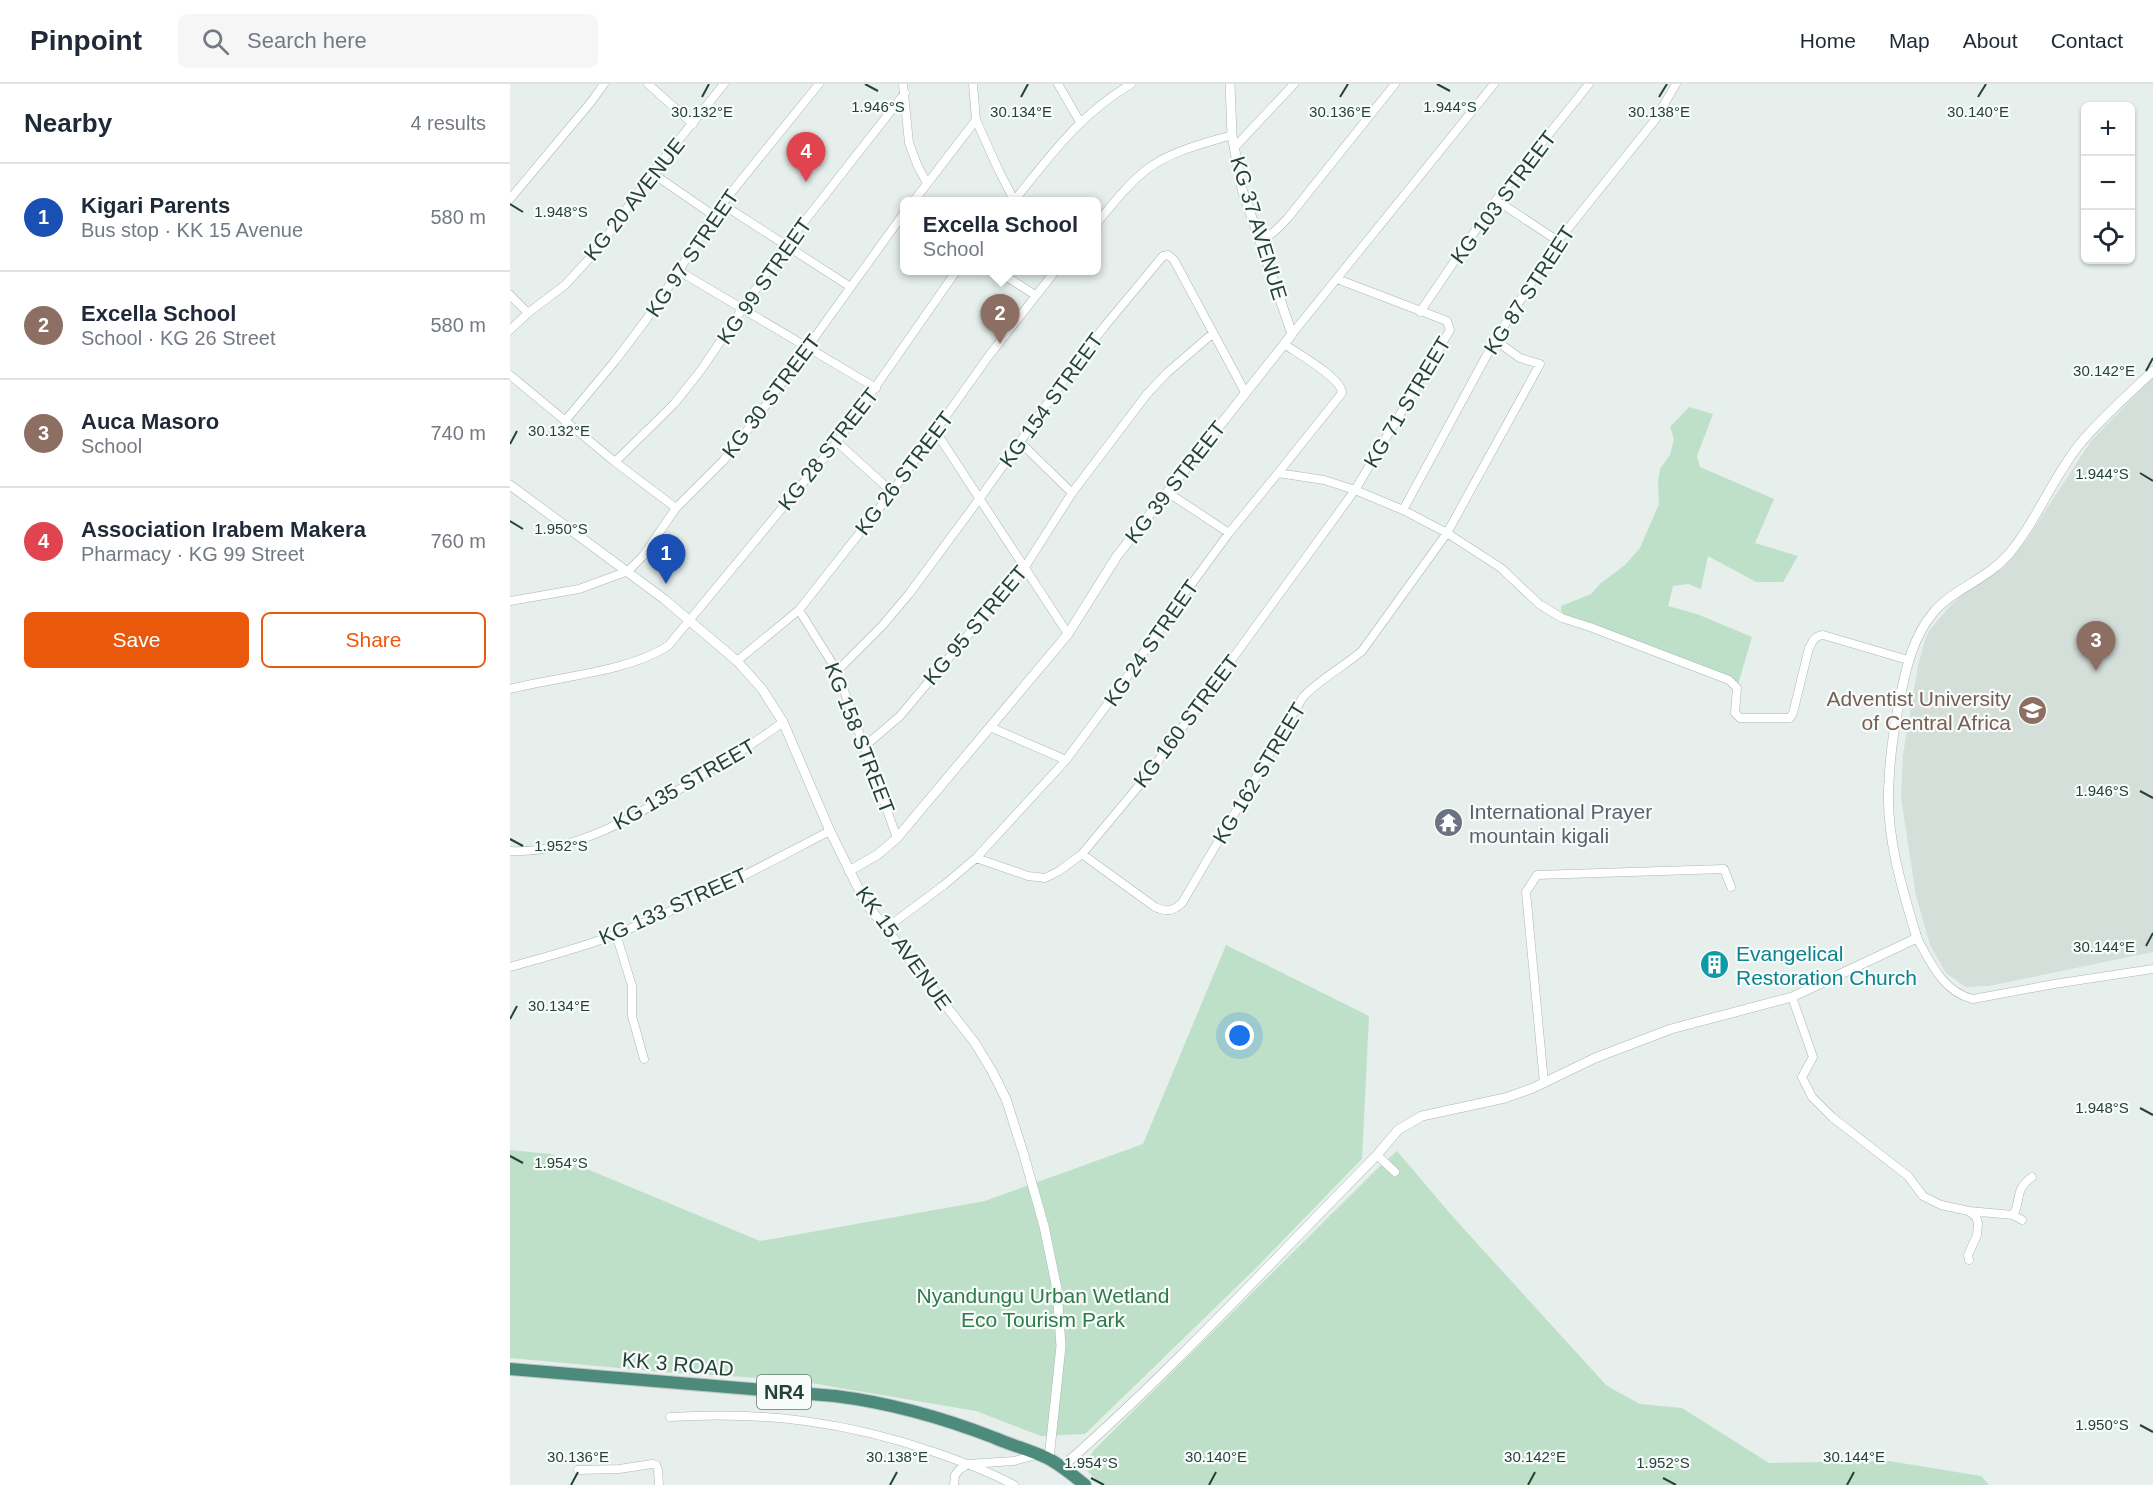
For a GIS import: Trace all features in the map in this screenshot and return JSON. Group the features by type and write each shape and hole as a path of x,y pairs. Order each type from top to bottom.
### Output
{"highway":[{"name":"KK 3 ROAD","path":"510,1369 835,1396 879,1402 954,1423 1043,1457"},
{"name":"NR4","path":"1043,1457 1062,1467 1085,1485"}],"street":[{"path":"510,199 604,84"},
{"path":"648,84 693,124"},
{"name":"KG 20 AVENUE","path":"510,330 528,312 565,285 598,249 652,173 724,84"},
{"name":"KG 97 STREET","path":"565,421 615,361 679,271 713,215 819,84"},
{"path":"973,84 976,120 1012,197"},
{"path":"1058,84 1080,122"},
{"path":"1017,197 1080,122 1131,84"},
{"name":"KG 37 AVENUE","path":"1230,84 1232,135 1242,189 1292,334"},
{"path":"1234,148 1294,84"},
{"path":"1260,242 1287,219 1395,84"},
{"name":"KG 39 STREET","path":"849,871 877,855 897,838 1068,634 1117,556 1284,344 1494,84"},
{"name":"KG 103 STREET","path":"1420,312 1496,200 1589,84"},
{"name":"KG 87 STREET","path":"1402,510 1495,340 1558,242 1655,120 1676,84"},
{"path":"904,88 909,143 927,183"},
{"name":"KG 99 STREET","path":"615,462 674,404 701,370 785,246 904,88"},
{"path":"916,197 976,120"},
{"path":"1101,218 1119,195 1155,164 1191,148 1232,135"},
{"path":"652,173 713,215"},
{"path":"1496,200 1558,242"},
{"path":"722,204 849,286"},
{"name":"KG 30 STREET","path":"628,571 643,556 676,508 723,461 809,348 849,286 900,218"},
{"name":"KG 154 STREET","path":"837,671 882,626 909,594 1097,335 1163,256 1168,255 1174,260 1245,393"},
{"path":"679,271 876,388"},
{"name":"KG 28 STREET","path":"510,689 627,664 651,656 668,646 837,442 954,275"},
{"path":"1004,275 1035,295"},
{"name":"KG 26 STREET","path":"737,661 799,610 892,492 988,357 1052,275"},
{"name":"KG 71 STREET","path":"1337,279 1447,321 1450,330 1355,490"},
{"path":"510,295 528,312"},
{"name":"KG 95 STREET","path":"865,746 900,716 1025,567 1072,493 1147,394 1168,372 1212,334"},
{"path":"1447,533 1540,364 1520,358 1495,340"},
{"name":"KG 24 STREET","path":"885,929 944,885 975,858 1066,760 1229,533 1342,393 1339,384 1284,344"},
{"path":"2153,371 2079,446 2022,537 2006,557 1994,568 1947,599 1920,633 1908,660 1893,734 1888,784 1897,866 1917,938 1943,983 1962,997 1973,999 2153,969"},
{"path":"510,375 615,462 676,508"},
{"path":"936,432 1025,567 1046,604 1068,634"},
{"path":"837,442 892,492"},
{"path":"1020,442 1072,493"},
{"path":"1278,473 1324,480 1402,510 1447,533 1501,568 1539,604 1562,618 1729,680 1737,688 1735,713 1740,718 1790,718 1809,648 1814,638 1818,636 1823,635 1908,660"},
{"name":"KK 15 AVENUE","path":"510,485 628,571 690,621 737,661 762,689 783,722 830,831 865,902 975,1043 1006,1099 1044,1226 1057,1289 1060,1318 1061,1346 1043,1457"},
{"name":"KG 160 STREET","path":"975,858 1028,876 1045,878 1082,854 1153,767 1355,490"},
{"path":"1167,492 1229,533"},
{"name":"KG 162 STREET","path":"1082,854 1155,907 1165,911 1175,910 1182,903 1303,697 1313,686 1346,665 1362,651 1447,533"},
{"path":"510,601 579,589 628,571"},
{"name":"KG 158 STREET","path":"799,610 837,671 897,838"},
{"name":"KG 135 STREET","path":"510,851 551,849 586,838 671,795 744,751 783,722"},
{"path":"990,728 1066,760"},
{"name":"KG 133 STREET","path":"510,967 616,934 666,914 830,831"},
{"path":"1544,1083 1526,892 1537,875 1724,869 1731,887"},
{"path":"616,934 632,986 632,1016 644,1059"},
{"path":"1062,1467 1200,1334 1377,1155 1398,1130 1422,1116 1505,1098 1544,1083 1595,1058 1671,1029 1792,997 1917,938"},
{"path":"1792,997 1813,1057 1802,1077 1812,1097 1853,1135 1908,1176 1923,1196 1941,1205 1969,1211 2013,1215 2022,1220"},
{"path":"1377,1155 1395,1172"},
{"path":"2013,1215 2017,1209 2020,1190 2032,1177"},
{"path":"1969,1211 1976,1217 1978,1223 1977,1235 1968,1254 1969,1260"},
{"path":"1978,1223 1994,1213"},
{"path":"670,1417 718,1414 817,1422 893,1438 968,1464 1014,1485"},
{"path":"954,1485 955,1475 968,1464 1043,1457"},
{"path":"578,1470 619,1469 652,1464 656,1465 658,1470 659,1485"}],"shaded area":[{"name":"Adventist University of Central Africa","path":"2153,377 2153,952 1989,986 1966,987 1946,973 1930,945 1916,896 1901,797 1903,754 1918,666 1925,640 1929,631 1948,608 1964,593 2004,567 2025,542 2091,441"}],"green space":[{"path":"1689,407 1713,414 1697,456 1700,467 1774,499 1755,543 1798,556 1783,582 1756,582 1708,556 1701,589 1688,584 1673,586 1668,606 1697,614 1752,637 1737,688 1729,680 1562,618 1561,606 1591,594 1601,583 1625,565 1640,548 1659,504 1660,469 1670,455 1674,439 1670,427"},
{"name":"Nyandungu Urban Wetland Eco Tourism Park","path":"1226,945 1369,1016 1362,1159 1256,1268 1085,1434 1041,1436 976,1411 793,1380 662,1372 510,1358 510,1150 551,1154 760,1241 985,1201 1143,1144"},
{"name":"Nyandungu Urban Wetland Eco Tourism Park","path":"1397,1151 1453,1217 1607,1386 1640,1404 1682,1408 1769,1463 1889,1461 1981,1476 1989,1485 1103,1485 1088,1472 1086,1463 1094,1450"}],"place":[{"name":"Association Irabem Makera","path":"806,182"},
{"name":"Excella School","path":"1000,344"},
{"name":"Kigari Parents","path":"666,584"},
{"name":"Auca Masoro","path":"2096,671"},
{"name":"Adventist University of Central Africa","path":"2032,710"},
{"name":"International Prayer mountain kigali","path":"1448,823"},
{"name":"Evangelical Restoration Church","path":"1715,965"}]}
